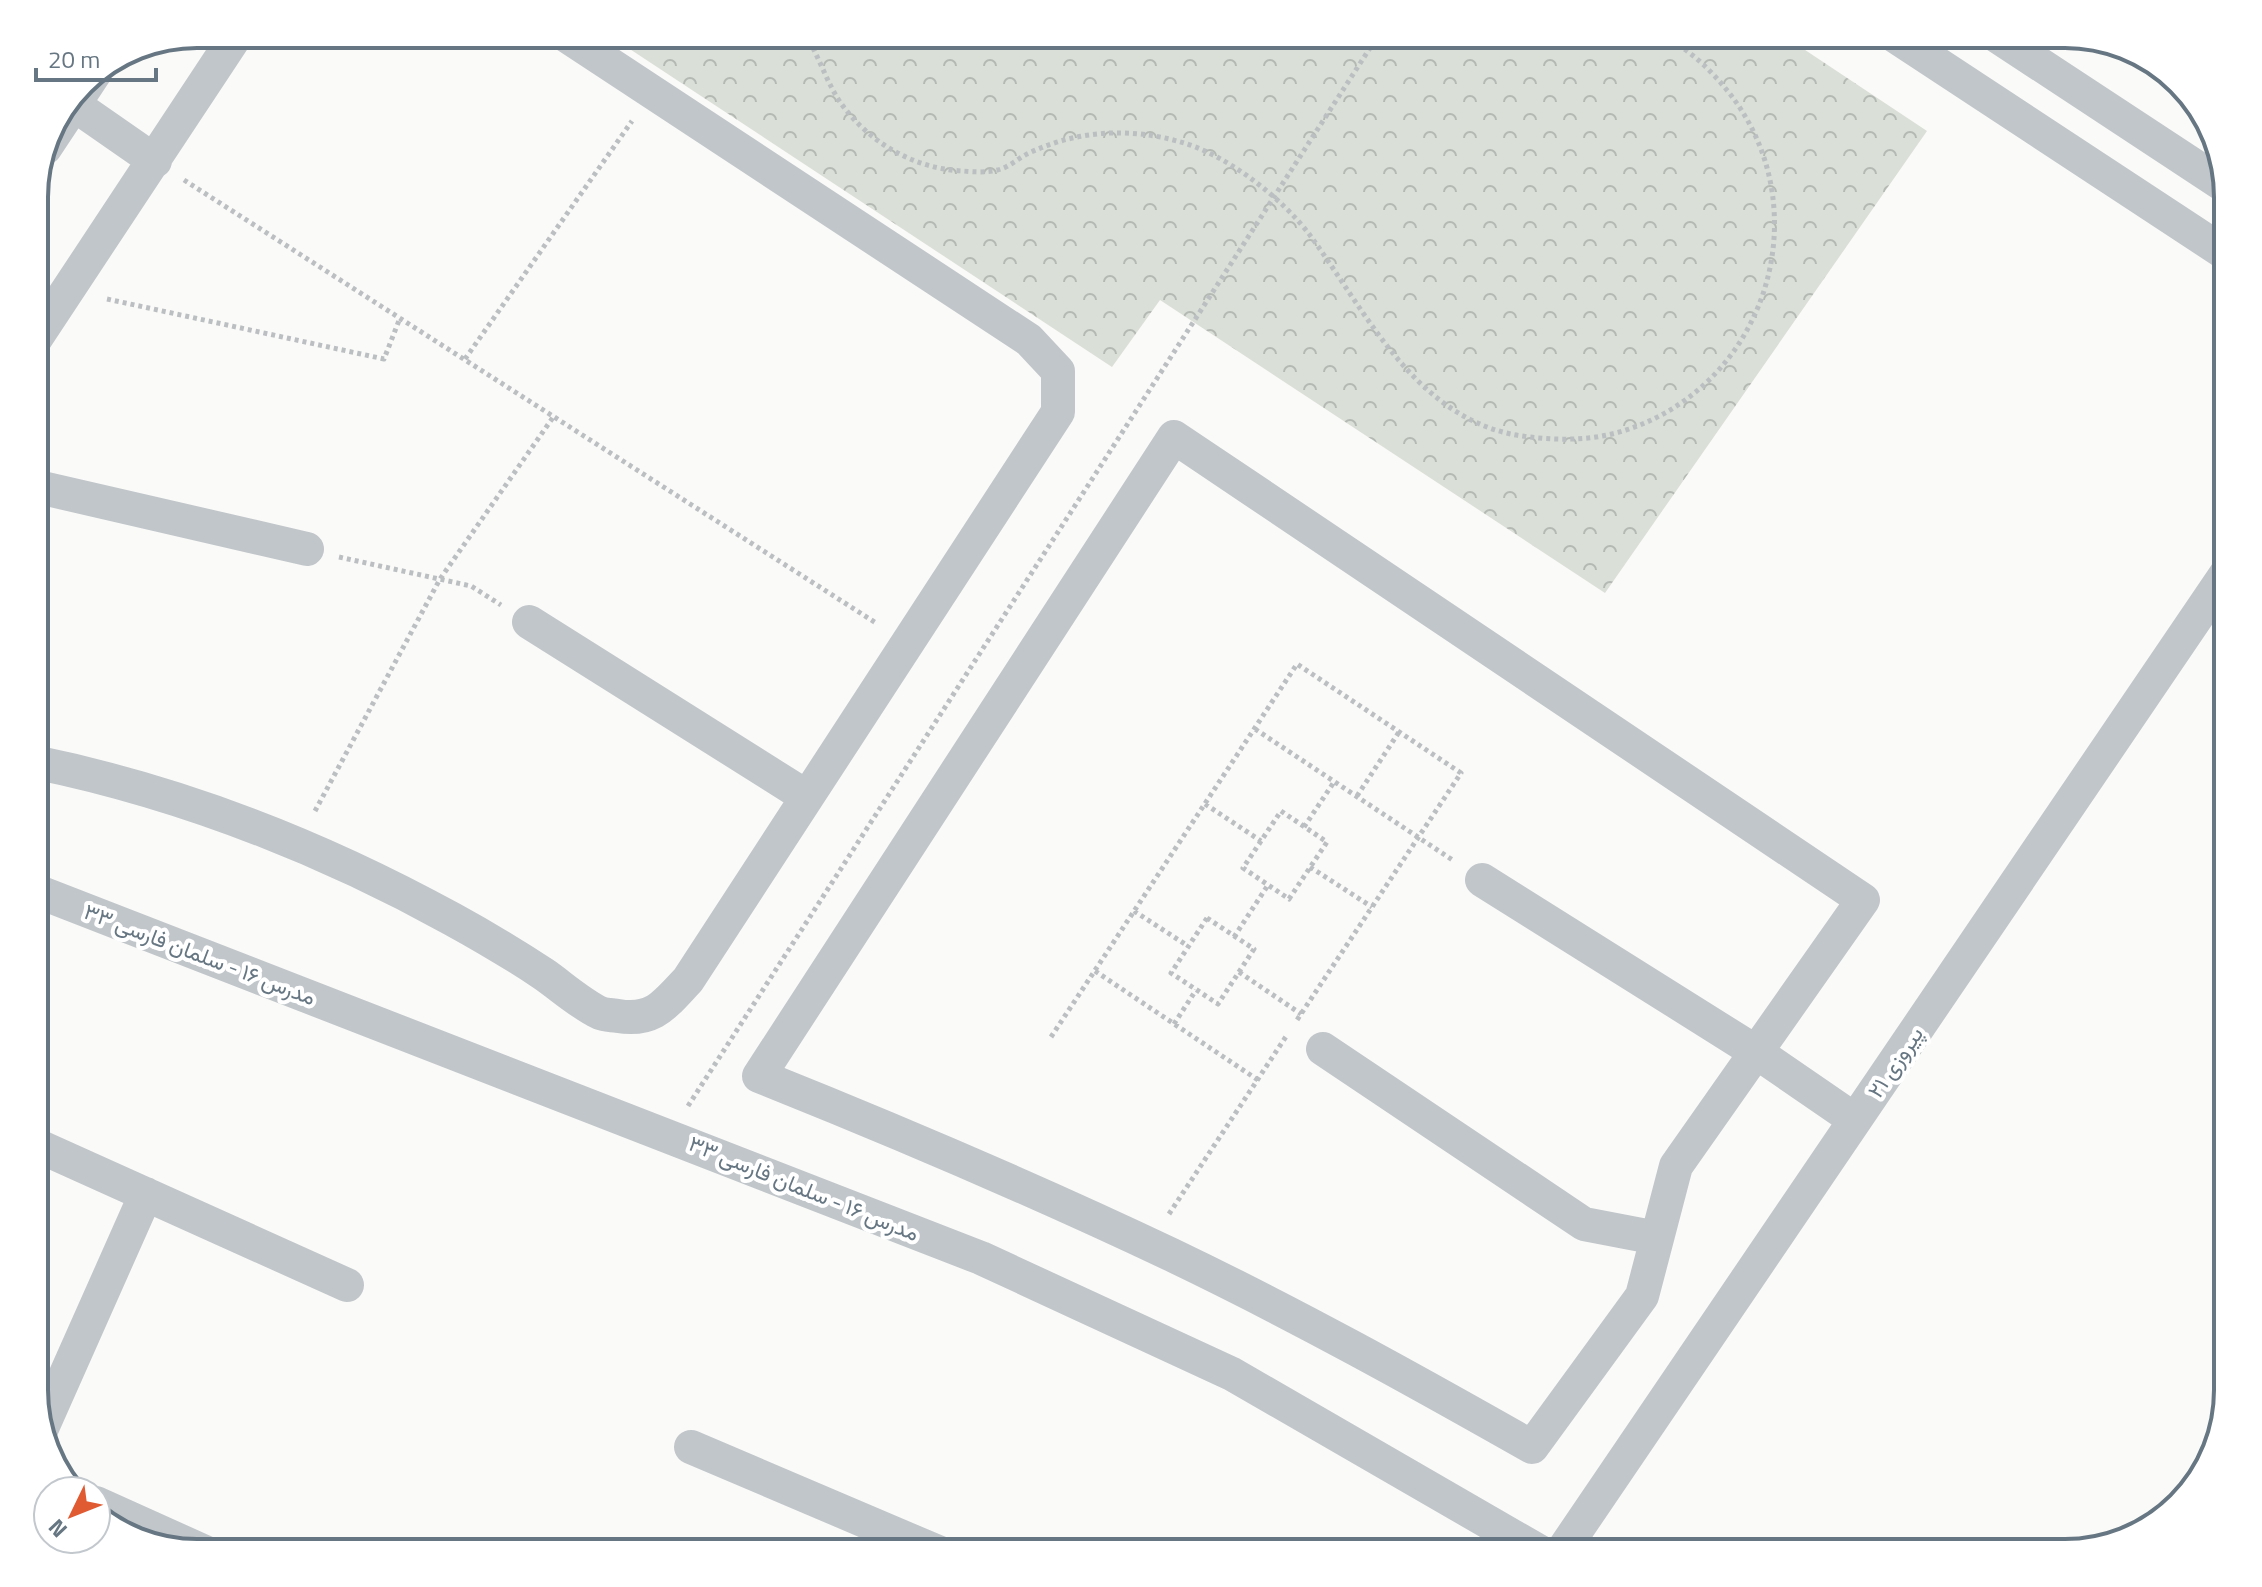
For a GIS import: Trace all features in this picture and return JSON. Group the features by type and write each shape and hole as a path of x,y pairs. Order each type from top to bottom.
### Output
{"street":[{"path":"48,320 228,48"},
{"path":"48,765 138,787 219,813 377,879 529,964 600,1013 636,1019 661,1008 688,980 1058,412 1058,371 1029,340 585,48"},
{"path":"1913,48 2214,246"},
{"path":"2015,48 2213,178"},
{"path":"78,107 155,161"},
{"path":"1174,437 1863,900 1756,1052 1676,1166 1642,1296 1532,1447 1295,1317 1149,1244 927,1144 759,1076 1174,437"},
{"path":"48,489 307,549"},
{"name":"پیروزی ۲۱","path":"1571,1539 2214,592"},
{"path":"529,622 807,797"},
{"path":"1482,880 1756,1052 1855,1120"},
{"name":"مدرس ۱۶ - سلمان فارسی ۳۳","path":"48,895 669,1134 981,1258 1232,1374 1518,1539"},
{"path":"1323,1049 1584,1224 1657,1238"},
{"path":"48,1150 347,1285"},
{"path":"50,1411 146,1194"},
{"path":"691,1447 888,1539"},
{"path":"112,1510 170,1536"}],"path":[{"path":"812,48 833,90 858,123 900,155 949,171 1000,170 1026,154 1054,143 1084,135 1114,132 1147,134 1180,141 1210,153 1239,169 1309,235 1368,322 1430,396 1492,428 1525,437 1560,440 1595,437 1639,425 1689,397 1715,374 1737,347 1765,289 1773,257 1775,225 1773,193 1765,161 1754,131 1737,103 1693,56 1681,48"},
{"path":"669,1134 1370,48"},
{"path":"465,359 652,92"},
{"path":"155,161 907,643"},
{"path":"68,291 384,359 400,318"},
{"path":"298,844 440,579 554,416"},
{"path":"307,549 471,586 529,622"},
{"path":"1051,1037 1297,664 1461,773 1149,1244"},
{"path":"1255,729 1482,880"},
{"path":"1357,796 1399,732"},
{"path":"1304,827 1334,782"},
{"path":"1205,803 1261,841"},
{"path":"1281,811 1304,827 1327,842 1289,899 1243,868 1281,811"},
{"path":"1310,867 1372,907"},
{"path":"1234,937 1268,885"},
{"path":"1134,911 1188,946"},
{"path":"1207,918 1234,937 1254,949 1218,1004 1171,973 1207,918"},
{"path":"1095,971 1258,1080"},
{"path":"1239,972 1301,1014"},
{"path":"1174,1024 1196,990"}],"green space":[{"path":"628,48 1802,48 1927,131 1605,593 1160,300 1112,367"}]}
